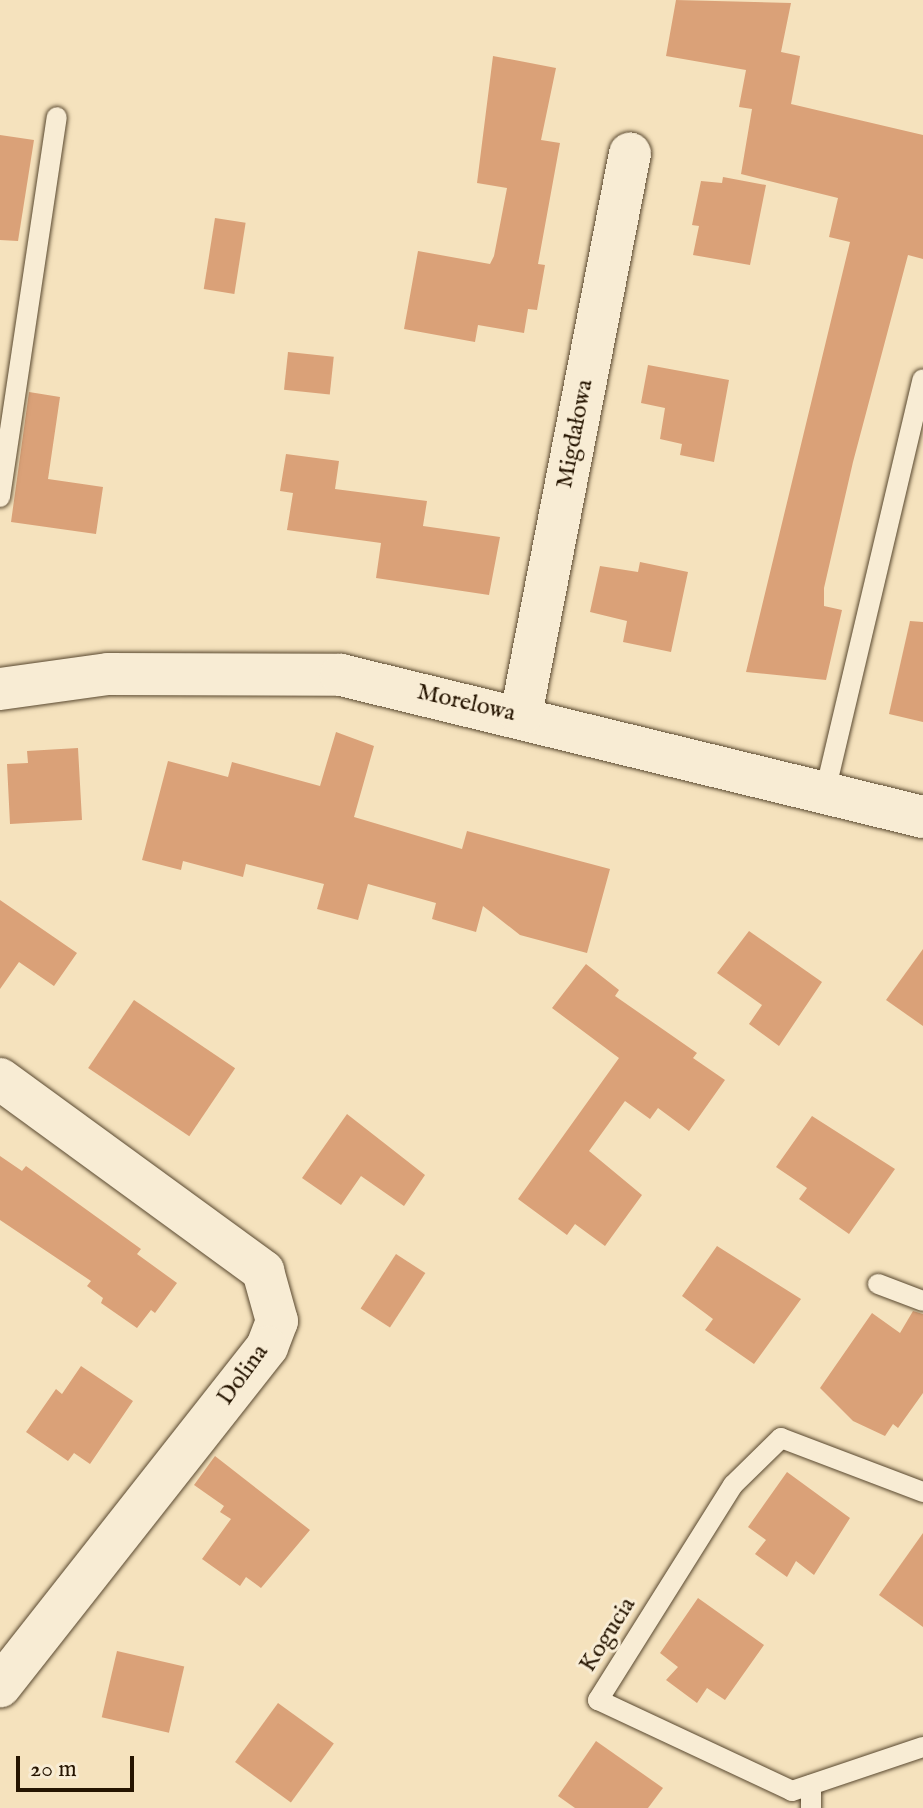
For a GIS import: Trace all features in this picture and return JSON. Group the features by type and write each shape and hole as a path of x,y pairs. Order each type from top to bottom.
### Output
{"street":[{"name":"Migdałowa","path":"521,715 630,153"},
{"name":"Morelowa","path":"0,689 108,674 341,675 521,715 923,817"},
{"name":"Dolina","path":"0,1079 263,1271 277,1321 267,1347 0,1686"}],"lane":[{"path":"0,497 57,117"},
{"path":"825,792 923,379"},
{"path":"878,1284 923,1301"},
{"name":"Kogucia","path":"923,1492 781,1438 733,1485 598,1700 792,1791 923,1747"},
{"path":"811,1785 811,1808"}],"building":[{"path":"676,0 791,3 781,52 800,56 791,104 923,135 923,259 908,255 853,462 824,588 824,606 842,610 826,680 746,672 850,242 829,237 838,198 741,174 752,109 739,107 746,70 666,56"},
{"path":"493,56 556,68 541,140 560,143 538,264 545,265 537,310 528,309 524,333 478,325 475,342 404,329 418,251 490,264 494,256 507,188 477,183"},
{"path":"0,135 34,140 18,241 0,240"},
{"path":"723,177 766,185 750,265 693,255 699,226 692,225 701,181 722,183"},
{"path":"215,218 246,223 234,294 204,289"},
{"path":"288,352 334,357 330,395 284,390"},
{"path":"648,365 729,380 714,462 680,455 682,444 660,439 665,408 641,403"},
{"path":"29,392 60,397 48,479 103,487 96,534 11,522"},
{"path":"286,454 339,461 335,489 427,501 423,526 500,537 489,595 376,578 381,543 287,530 293,493 280,491"},
{"path":"640,562 688,572 671,652 623,642 627,621 590,612 600,566 638,572"},
{"path":"910,621 923,622 923,722 889,714"},
{"path":"336,732 374,746 354,817 462,849 467,831 610,869 587,953 520,935 483,906 476,932 432,919 436,903 368,884 358,920 317,909 324,884 246,864 243,877 183,861 181,870 142,860 168,761 228,777 232,762 320,786"},
{"path":"78,748 82,820 10,824 7,764 28,763 27,751"},
{"path":"0,900 77,953 54,986 19,962 0,989"},
{"path":"749,931 822,982 779,1046 749,1024 762,1005 717,973"},
{"path":"923,949 923,1026 886,1000"},
{"path":"586,964 619,990 615,996 697,1053 693,1058 725,1080 689,1131 658,1108 650,1119 625,1101 589,1151 642,1195 605,1246 575,1224 567,1235 518,1199 619,1058 552,1008"},
{"path":"134,1000 235,1068 189,1136 88,1068"},
{"path":"347,1114 425,1175 404,1206 361,1176 341,1205 302,1178"},
{"path":"812,1116 895,1169 849,1234 799,1199 807,1188 776,1167"},
{"path":"0,1156 22,1171 26,1166 141,1249 137,1254 177,1283 155,1313 151,1310 137,1328 101,1303 103,1298 87,1286 91,1281 0,1220"},
{"path":"717,1246 801,1299 754,1364 705,1330 713,1319 682,1296"},
{"path":"396,1254 425,1273 390,1328 361,1309"},
{"path":"913,1311 923,1314 923,1393 898,1428 893,1424 885,1436 853,1421 820,1388 872,1313 900,1333"},
{"path":"81,1366 133,1401 90,1464 74,1453 68,1461 26,1432 56,1389 62,1394"},
{"path":"215,1456 310,1530 261,1588 246,1577 240,1586 202,1559 231,1519 220,1512 224,1506 194,1485"},
{"path":"787,1472 850,1518 814,1575 796,1561 787,1577 755,1554 766,1540 748,1527"},
{"path":"923,1533 923,1627 879,1595"},
{"path":"698,1598 764,1645 725,1700 707,1688 697,1703 666,1680 678,1667 660,1653"},
{"path":"117,1651 184,1667 169,1733 102,1717"},
{"path":"278,1703 334,1744 291,1803 235,1762"},
{"path":"596,1741 663,1788 648,1808 575,1808 558,1796"}]}
